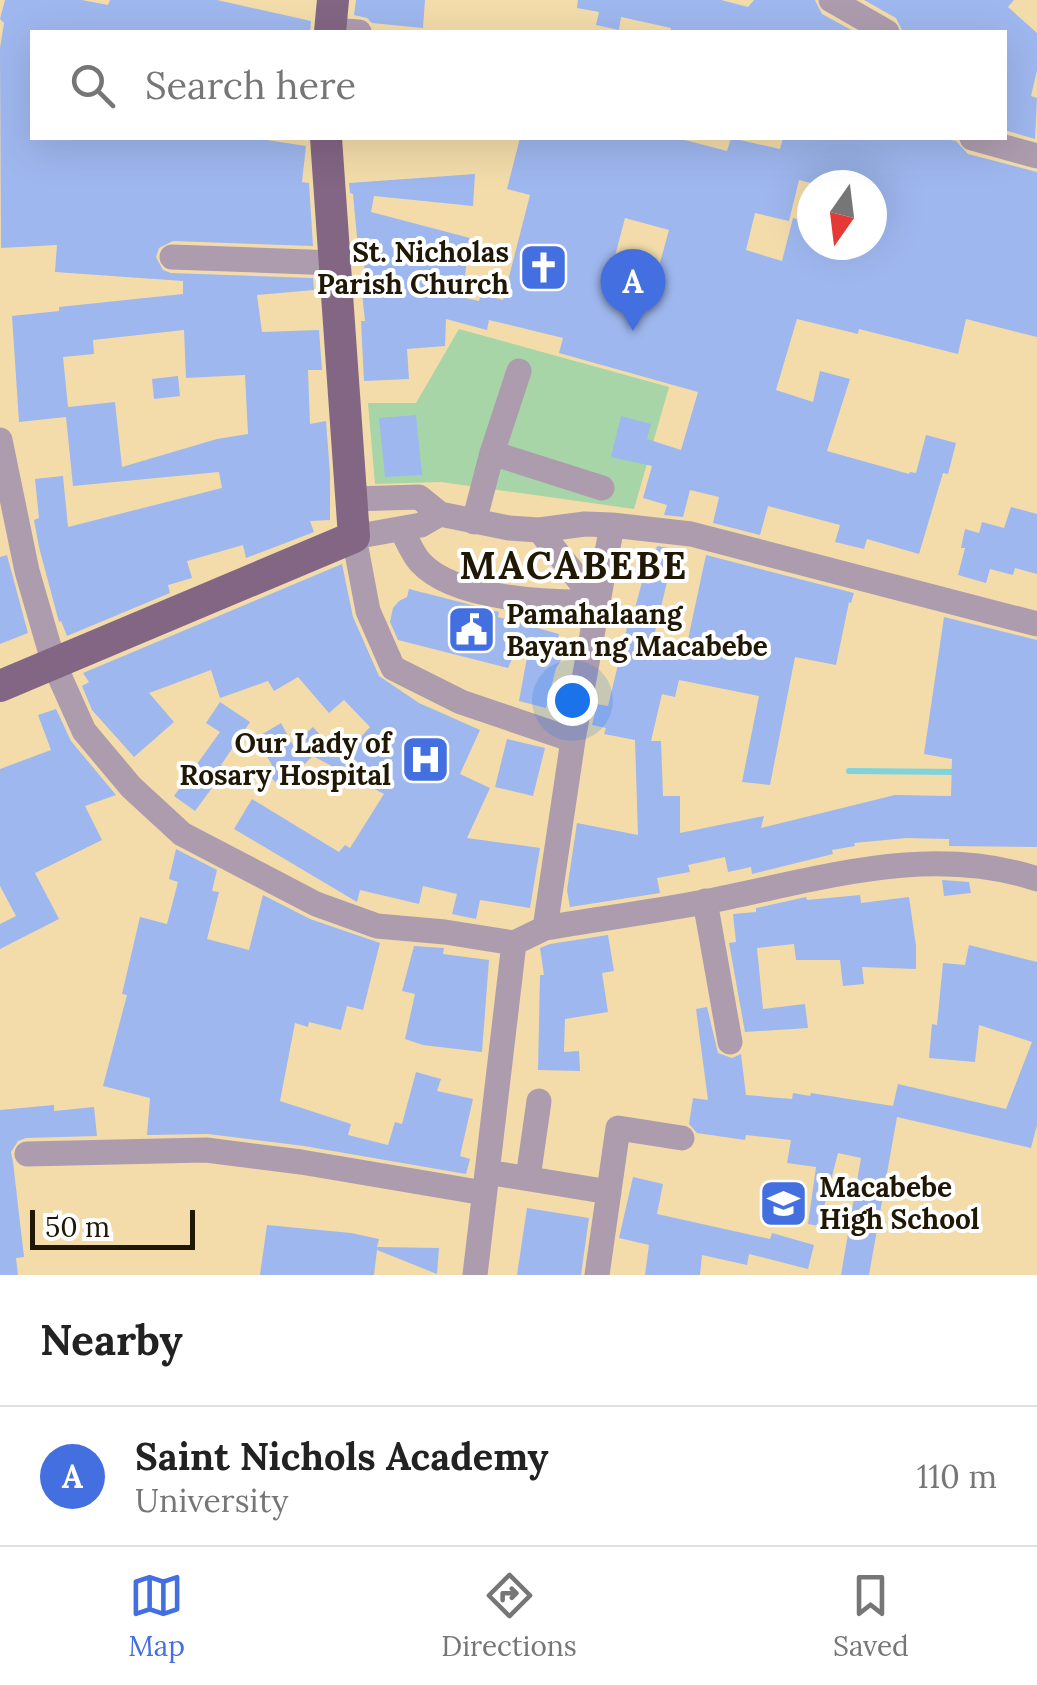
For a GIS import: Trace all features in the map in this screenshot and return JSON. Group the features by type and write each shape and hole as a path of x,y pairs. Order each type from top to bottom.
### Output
{"main road":[{"path":"0,686 354,537 326,140"}],"street":[{"path":"831,0 884,30"},
{"path":"979,140 1037,156"},
{"path":"172,257 335,262"},
{"path":"474,522 518,371"},
{"path":"0,440 11,546 54,664 84,731 131,786 182,834 316,904 377,926 514,943 545,928 705,902 835,872 926,862 1010,870 1037,878"},
{"path":"492,453 602,488"},
{"path":"352,499 419,497 440,514 538,530 612,524 691,534 1037,624"},
{"path":"440,514 421,525 354,537 368,611 393,668 461,702 573,740"},
{"path":"545,928 573,740 612,524"},
{"path":"401,528 420,563 452,584 563,603 598,600"},
{"path":"538,530 598,600"},
{"path":"705,902 730,1042"},
{"path":"475,1275 514,943"},
{"path":"528,1178 539,1101"},
{"path":"597,1275 618,1128 682,1138"},
{"path":"27,1154 206,1150 486,1183 528,1178 609,1192"}],"green space":[{"path":"459,329 669,387 634,509 441,482 375,484 368,403 416,403"}],"building":[{"path":"5,0 82,0 108,5 110,0 217,0 311,21 310,30 30,30 30,140 267,140 306,146 302,182 309,183 313,246 173,241 159,248 156,257 163,270 171,273 313,278 314,290 257,295 262,332 319,330 322,370 308,370 310,424 326,421 330,474 330,520 310,521 314,532 246,558 243,545 187,561 192,578 168,585 170,593 67,636 59,622 39,547 34,520 39,518 35,479 63,476 68,527 222,488 219,472 73,486 66,417 19,422 12,316 183,294 183,281 55,272 57,245 1,248 0,48 4,23 0,19","holes":["184,330 186,378 245,375 248,434 217,439 122,467 115,402 68,407 63,357 94,354 93,340"]},
{"path":"356,0 425,0 423,28 372,23 354,15"},
{"path":"578,0 721,0 748,7 754,0 815,0 822,14 851,30 670,30 621,17 619,30 596,25 599,12 577,8"},
{"path":"864,0 1014,0 1008,7 1037,33 1037,70 1031,96 1037,98 1035,139 1007,131 1007,30 902,30 896,18"},
{"path":"519,140 685,140 727,151 730,140 780,149 782,140 951,140 968,154 1037,172 1037,337 966,319 958,354 859,329 858,334 797,319 776,390 813,402 820,371 850,379 827,451 909,474 916,473 926,435 956,443 919,554 867,539 864,549 835,542 840,525 768,506 760,535 713,523 719,497 690,490 683,517 664,515 667,505 643,498 652,466 611,457 621,416 651,424 647,439 681,450 698,392 559,353 563,338 489,320 487,330 446,319 445,346 407,349 409,379 364,381 363,248 358,248 349,183 475,174 473,206 374,196 371,212 470,238 465,298 479,301 481,294 503,300 530,195 507,189","holes":["625,218 669,230 648,306 605,294"]},
{"path":"178,376 180,396 154,399 152,379"},
{"path":"416,415 422,475 385,477 379,418"},
{"path":"1011,507 1037,514 1037,574 1015,568 1013,575 990,569 986,583 958,575 965,529 979,533 982,522 1004,528"},
{"path":"657,546 675,549 654,636 687,644 706,555 854,593 836,665 795,657 770,785 742,782 759,696 679,680 675,697 662,694 651,741 661,741 663,796 680,796 680,833 764,816 761,828 895,795 951,796 952,759 924,754 944,617 1037,640 1037,847 949,846 949,839 906,838 854,843 855,846 832,850 833,854 752,874 751,867 728,872 725,857 688,865 690,872 657,878 660,893 570,907 567,890 577,823 638,835 635,740 604,734 606,728 592,725 597,704 608,706 631,611 634,612 642,582 649,584"},
{"path":"7,555 28,633 0,644 0,557"},
{"path":"342,564 353,617 379,676 419,703 480,730 460,774 490,788 467,838 540,848 530,908 480,900 476,919 452,914 457,894 423,886 419,904 360,890 357,902 234,829 252,799 339,852 345,845 350,848 384,794 313,756 280,787 265,771 272,765 256,738 281,723 293,745 313,727 341,758 370,727 344,700 329,713 298,677 274,691 268,681 220,698 211,670 149,693 174,722 134,757 92,710 82,686 89,682 83,673"},
{"name":"Pamahalaang Bayan ng Macabebe","path":"409,589 499,612 498,617 559,634 562,659 546,708 519,701 528,652 517,648 508,668 398,640 390,622 393,608 407,597"},
{"path":"220,702 250,722 221,765 226,769 195,811 174,796 220,732 206,723"},
{"path":"56,709 71,741 116,795 85,806 102,840 35,873 59,919 0,949 0,924 16,916 0,886 0,769 51,750 38,715"},
{"path":"507,739 545,748 533,796 495,787"},
{"path":"176,849 217,870 212,891 219,892 207,939 249,950 263,895 310,919 380,943 363,1010 347,1006 341,1030 309,1022 308,1027 295,1023 280,1101 351,1124 348,1135 388,1145 395,1122 402,1124 416,1072 441,1079 437,1091 473,1099 460,1156 470,1159 466,1174 208,1134 147,1135 150,1098 103,1086 127,995 122,994 140,917 167,924 178,882 169,879"},
{"path":"942,880 969,882 971,893 944,896"},
{"path":"860,895 861,903 909,897 916,969 862,967 864,984 843,986 840,960 796,960 794,944 757,948 763,1009 805,1004 808,1028 745,1032 729,943 736,942 733,914 756,912 756,908 806,897 807,900"},
{"path":"608,935 614,971 602,973 608,1012 565,1019 564,1052 579,1051 580,1071 538,1070 540,975 544,975 540,948"},
{"path":"969,945 1037,962 1037,1125 1031,1148 897,1117 869,1275 841,1275 861,1158 838,1153 819,1226 808,1224 816,1167 787,1163 791,1140 746,1135 745,1140 697,1133 689,1124 693,1098 708,1100 696,1009 707,1007 718,1053 732,1058 741,1054 746,1095 792,1099 793,1093 811,1093 893,1106 898,1084 1006,1109 1032,1042 979,1025 975,1062 929,1058 932,1024 937,1025 943,963 965,965"},
{"path":"414,946 444,948 443,954 489,960 482,1052 405,1039 415,994 402,991"},
{"path":"54,1105 54,1111 94,1107 97,1136 26,1138 18,1141 11,1152 24,1257 16,1258 18,1275 0,1275 0,1110"},
{"path":"633,1177 663,1184 657,1214 770,1239 772,1233 814,1245 808,1269 749,1254 747,1265 702,1255 700,1275 645,1275 649,1245 619,1238"},
{"path":"527,1208 589,1218 581,1275 517,1275"},
{"path":"267,1225 351,1233 379,1239 377,1247 439,1248 437,1274 377,1250 374,1275 260,1275"}],"waterway":[{"path":"849,771 958,772"}],"place":[{"name":"St. Nicholas Parish Church","path":"544,268"},
{"name":"Saint Nichols Academy","path":"633,331"},
{"name":"Pamahalaang Bayan ng Macabebe","path":"471,630"},
{"name":"Our Lady of Rosary Hospital","path":"426,759"},
{"name":"Macabebe High School","path":"784,1203"}],"district":[{"name":"MACABEBE","path":"574,566"}]}
